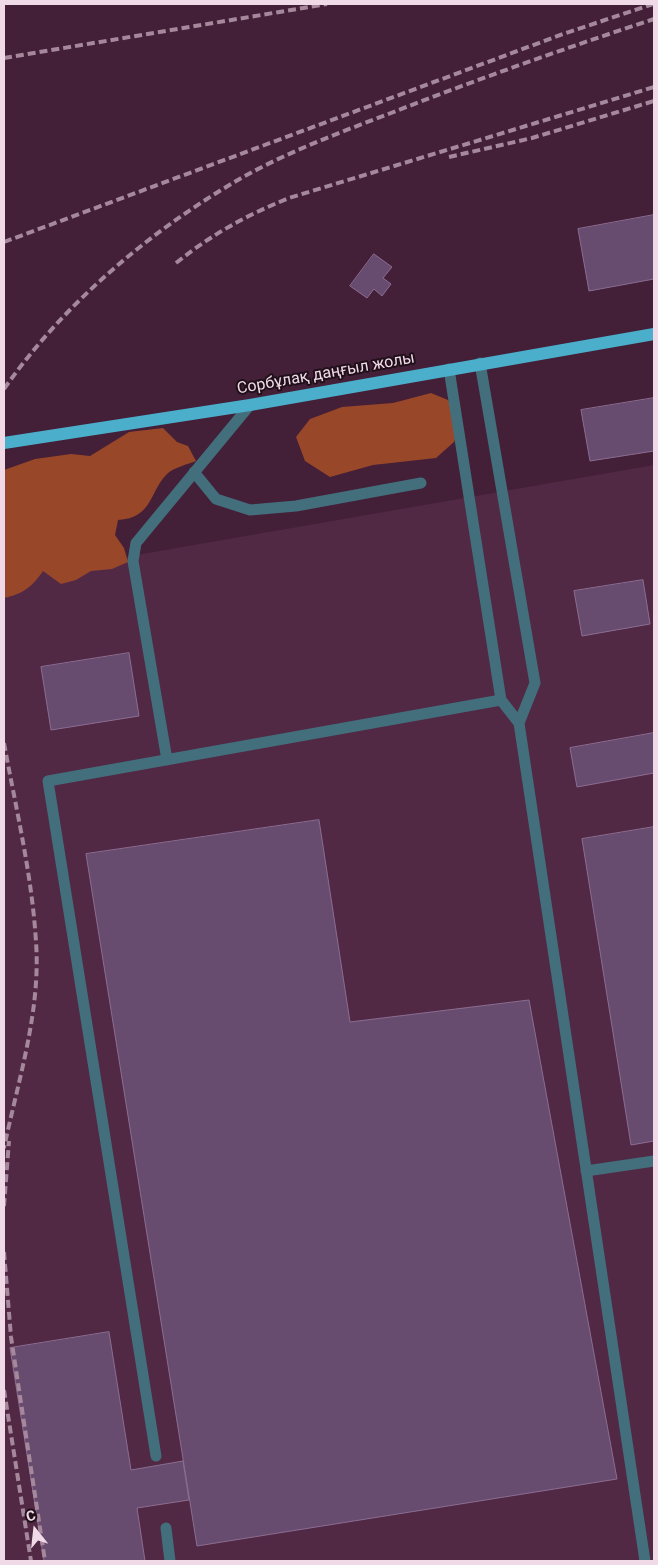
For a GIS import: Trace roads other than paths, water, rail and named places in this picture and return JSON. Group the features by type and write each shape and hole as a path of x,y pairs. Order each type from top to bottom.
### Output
{"main road":[{"name":"Сорбұлақ даңғыл жолы","path":"4,443 250,405 449,368 654,334"}],"lane":[{"path":"480,363 535,683 518,723"},
{"path":"449,368 500,700 518,723 645,1561"},
{"path":"167,760 133,561 136,543 250,405"},
{"path":"194,472 216,499 250,510 296,506 421,483"},
{"path":"156,1456 48,781 500,700"},
{"path":"586,1171 654,1161"},
{"path":"166,1528 170,1561"}],"railway":[{"path":"4,58 327,4"},
{"path":"4,242 563,34 653,4"},
{"path":"4,389 54,327 112,270 175,220 243,177 297,150 353,127 489,76 654,19"},
{"path":"176,263 230,226 289,198 654,87"},
{"path":"449,157 532,138 654,101"},
{"path":"4,743 31,892 37,968 32,1020 4,1148"},
{"path":"4,1206 9,1141"},
{"path":"4,1252 11,1337 45,1561"},
{"path":"4,1390 31,1561"}]}
